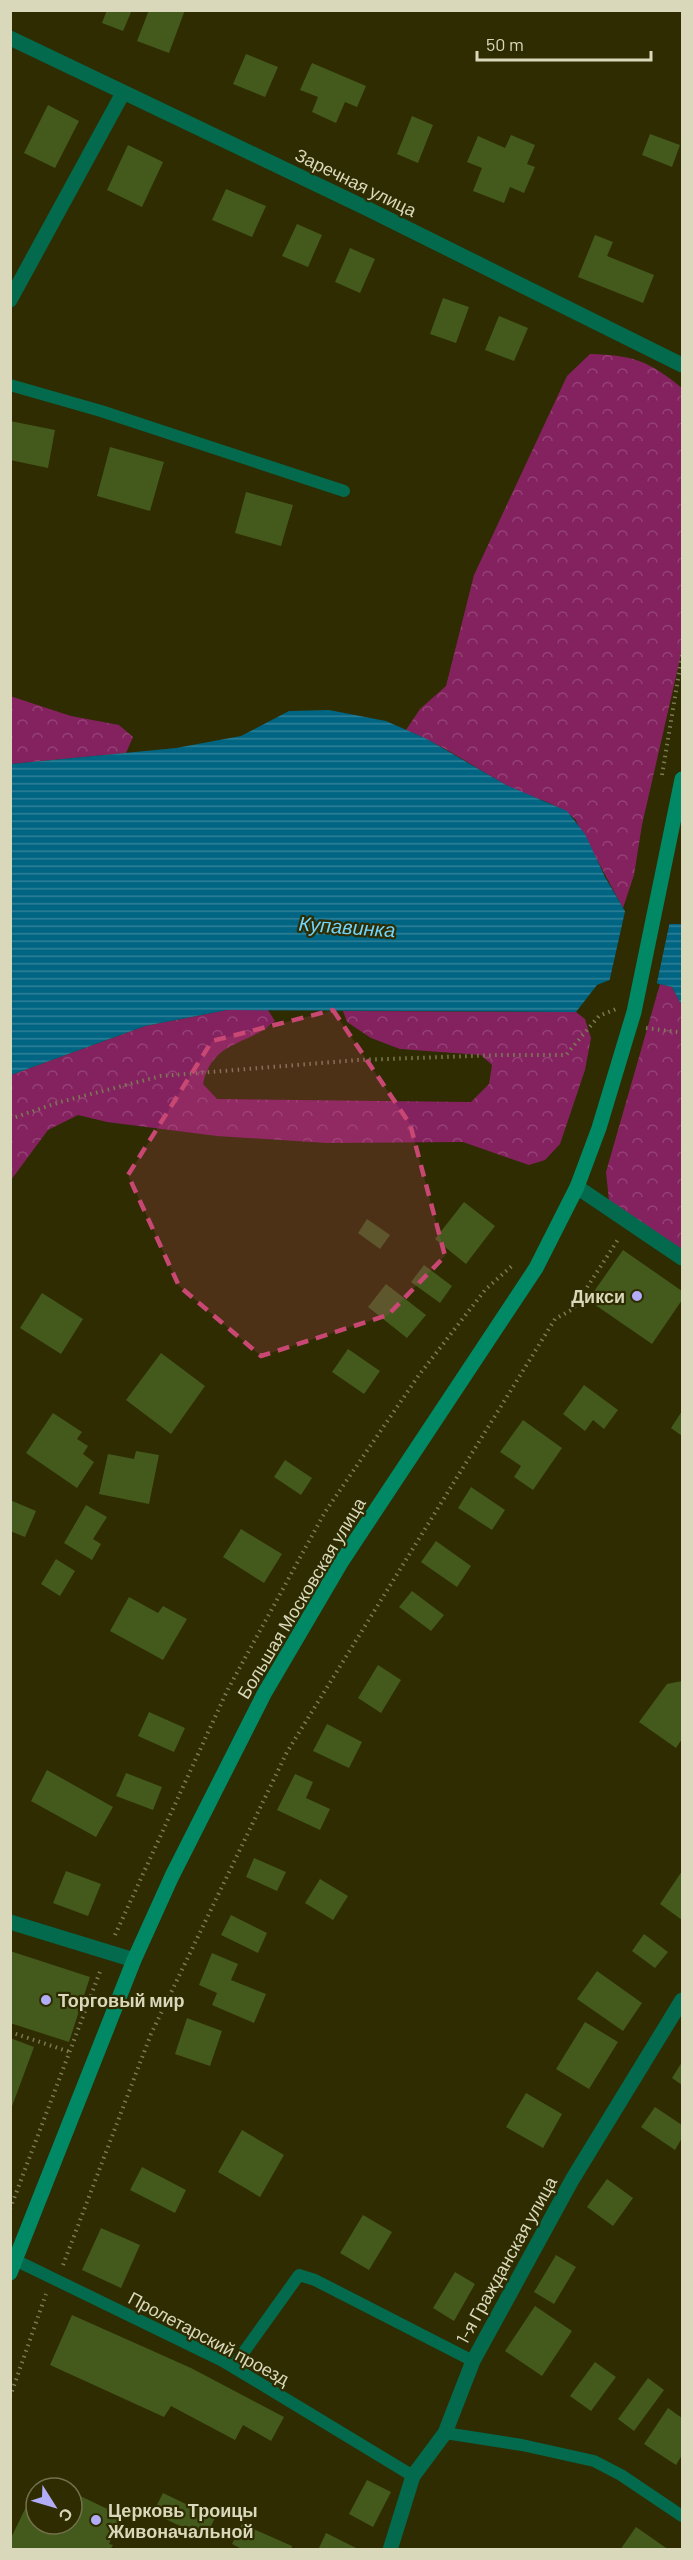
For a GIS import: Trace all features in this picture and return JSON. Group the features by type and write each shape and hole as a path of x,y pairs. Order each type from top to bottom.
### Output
{"main road":[{"name":"Большая Московская улица","path":"13,2266 134,1960 172,1876 264,1694 349,1551 536,1268 576,1188 599,1128 634,1012 682,779"}],"street":[{"name":"Заречная улица","path":"10,38 366,208 682,365"},
{"path":"10,300 123,93"},
{"path":"576,1188 682,1258"},
{"path":"10,1922 134,1960"},
{"name":"1-я Гражданская улица","path":"390,2550 414,2476 445,2433 473,2361 572,2180 682,2000"}],"lane":[{"path":"10,385 101,411 344,491"},
{"name":"Пролетарский проезд","path":"13,2266 57,2281 234,2367 414,2476"},
{"path":"234,2367 299,2275 315,2280 473,2361"},
{"path":"445,2433 522,2445 594,2461 621,2475 682,2516"}],"path":[{"path":"10,1119 60,1102 161,1076 358,1060 500,1054 566,1055 599,1016 617,1009 613,1020"},
{"path":"643,1028 678,1032"},
{"path":"10,2397 45,2295 57,2281 151,2034 287,1752 555,1319 573,1309 629,1222"},
{"path":"10,2209 108,1952 226,1691 325,1512 419,1375 485,1290 513,1266 518,1256"},
{"path":"10,2032 70,2052"}],"highlighted area":[{"path":"333,1010 410,1124 445,1256 388,1315 261,1356 179,1286 128,1175 212,1041"}],"green space":[{"path":"590,354 618,356 640,361 660,371 682,388 682,650 642,825 634,875 623,908 575,819 550,803 504,784 444,748 406,730 420,709 446,686 474,575 567,376"},
{"path":"10,696 71,716 119,725 133,737 126,753 11,764"},
{"path":"660,984 672,987 682,1006 682,1250 609,1201 606,1172"},
{"path":"227,1010 268,1010 275,1021 265,1029 232,1045 214,1059 203,1084 217,1099 471,1102 489,1084 492,1065 481,1055 400,1049 371,1038 347,1022 343,1011 576,1012 585,1019 591,1038 585,1070 560,1144 545,1160 529,1165 463,1142 327,1143 217,1136 107,1122 78,1115 48,1130 11,1180 11,1075 145,1026"}],"water":[{"name":"Купавинка","path":"329,710 386,721 427,739 506,785 567,811 585,834 605,877 629,918 638,924 682,924 682,1006 672,987 622,975 597,985 576,1012 227,1010 145,1026 11,1075 11,764 176,748 241,736 289,711"}],"pier":[{"path":"626,907 631,916 639,921 670,921 656,987 622,978 609,983"}],"building":[{"path":"107,10 132,10 123,31 102,23"},
{"path":"149,10 185,10 169,53 137,41"},
{"path":"246,54 278,67 265,97 233,84"},
{"path":"312,63 366,86 357,107 345,102 336,123 312,112 318,97 300,90"},
{"path":"48,105 79,121 55,168 24,153"},
{"path":"412,116 433,125 418,163 397,154"},
{"path":"650,134 680,145 672,167 642,155"},
{"path":"511,135 535,145 527,164 535,167 524,193 510,187 504,203 473,191 482,168 467,162 478,136 505,148"},
{"path":"128,145 163,162 142,207 107,190"},
{"path":"226,189 266,206 252,237 212,220"},
{"path":"297,224 322,235 308,267 282,256"},
{"path":"595,235 613,242 607,256 654,275 643,303 578,277"},
{"path":"350,248 375,259 360,293 335,282"},
{"path":"443,298 469,307 456,343 430,334"},
{"path":"499,316 528,328 514,361 485,350"},
{"path":"10,421 55,430 48,468 10,460"},
{"path":"110,447 164,462 150,511 97,496"},
{"path":"246,492 293,505 281,546 235,533"},
{"path":"464,1202 495,1226 466,1264 435,1239"},
{"path":"367,1219 390,1235 380,1249 358,1233"},
{"name":"Дикси","path":"623,1250 682,1291 682,1300 652,1344 588,1300"},
{"path":"424,1265 452,1286 440,1303 411,1282"},
{"path":"386,1284 426,1315 407,1338 368,1307"},
{"path":"42,1293 83,1319 61,1354 20,1328"},
{"path":"348,1349 380,1371 364,1394 332,1372"},
{"path":"161,1353 205,1386 171,1434 126,1400"},
{"path":"584,1385 618,1410 604,1429 593,1420 585,1431 563,1414"},
{"path":"682,1411 682,1436 671,1428"},
{"path":"53,1413 82,1432 77,1439 88,1446 83,1454 94,1462 77,1488 26,1453"},
{"path":"523,1420 562,1448 533,1490 514,1477 521,1466 500,1452"},
{"path":"136,1451 159,1455 149,1504 99,1494 108,1454 134,1459"},
{"path":"285,1460 312,1478 301,1495 274,1477"},
{"path":"471,1487 505,1510 492,1530 458,1508"},
{"path":"10,1500 36,1511 25,1537 10,1531"},
{"path":"86,1505 107,1517 93,1539 101,1544 92,1560 64,1543"},
{"path":"241,1529 282,1554 264,1583 223,1557"},
{"path":"436,1541 471,1566 457,1587 421,1562"},
{"path":"56,1559 75,1571 60,1596 41,1584"},
{"path":"412,1591 444,1615 431,1631 399,1607"},
{"path":"129,1597 158,1613 163,1606 187,1619 163,1660 110,1631"},
{"path":"378,1665 401,1680 381,1713 358,1698"},
{"path":"682,1681 682,1739 676,1748 639,1722 667,1684"},
{"path":"149,1712 185,1728 174,1752 138,1736"},
{"path":"327,1724 362,1742 349,1768 313,1751"},
{"path":"47,1770 113,1807 96,1837 31,1801"},
{"path":"126,1773 162,1787 153,1810 116,1796"},
{"path":"295,1774 313,1782 306,1798 330,1809 320,1830 277,1810"},
{"path":"254,1858 286,1872 277,1891 246,1877"},
{"path":"66,1871 101,1884 88,1916 53,1903"},
{"path":"682,1871 682,1920 660,1904"},
{"path":"320,1879 348,1896 333,1920 305,1903"},
{"path":"231,1915 267,1933 258,1953 221,1935"},
{"path":"644,1934 668,1952 655,1968 632,1951"},
{"name":"Торговый мир","path":"10,1951 90,1977 69,2042 10,2023"},
{"path":"212,1953 238,1964 231,1980 266,1994 254,2023 212,2005 217,1993 199,1985"},
{"path":"597,1971 642,2003 623,2031 577,1999"},
{"path":"187,2018 222,2031 210,2066 175,2054"},
{"path":"585,2022 618,2042 589,2089 556,2069"},
{"path":"10,2038 34,2047 11,2109 10,2109"},
{"path":"682,2062 682,2085 672,2078"},
{"path":"526,2093 562,2114 543,2148 506,2127"},
{"path":"655,2107 682,2125 682,2138 675,2150 641,2127"},
{"path":"242,2130 284,2155 260,2197 218,2172"},
{"path":"142,2167 186,2190 175,2213 130,2190"},
{"path":"607,2179 633,2198 613,2226 587,2207"},
{"path":"363,2215 392,2232 369,2270 340,2253"},
{"path":"101,2228 140,2245 121,2288 82,2270"},
{"path":"556,2255 576,2267 554,2304 534,2292"},
{"path":"455,2272 475,2284 454,2321 433,2308"},
{"path":"535,2306 572,2331 542,2376 505,2351"},
{"path":"72,2315 191,2368 284,2417 271,2441 243,2425 235,2440 171,2406 164,2417 50,2365"},
{"path":"595,2362 616,2377 591,2411 570,2396"},
{"path":"648,2378 664,2390 634,2431 618,2419"},
{"path":"668,2408 682,2418 682,2455 676,2465 644,2444"},
{"path":"367,2480 391,2492 373,2527 349,2514"},
{"path":"163,2493 215,2518 205,2538 153,2513"},
{"name":"Церковь Троицы Живоначальной","path":"84,2498 122,2516 109,2544 113,2545 110,2550 10,2550 10,2540 24,2511 24,2536 84,2536"},
{"path":"242,2524 292,2546 291,2550 244,2550 232,2544"},
{"path":"636,2527 669,2550 620,2550"},
{"path":"326,2533 360,2550 318,2550"}],"place":[{"name":"Дикси","path":"637,1296"},
{"name":"Торговый мир","path":"46,2000"},
{"name":"Церковь Троицы Живоначальной","path":"96,2520"}]}
